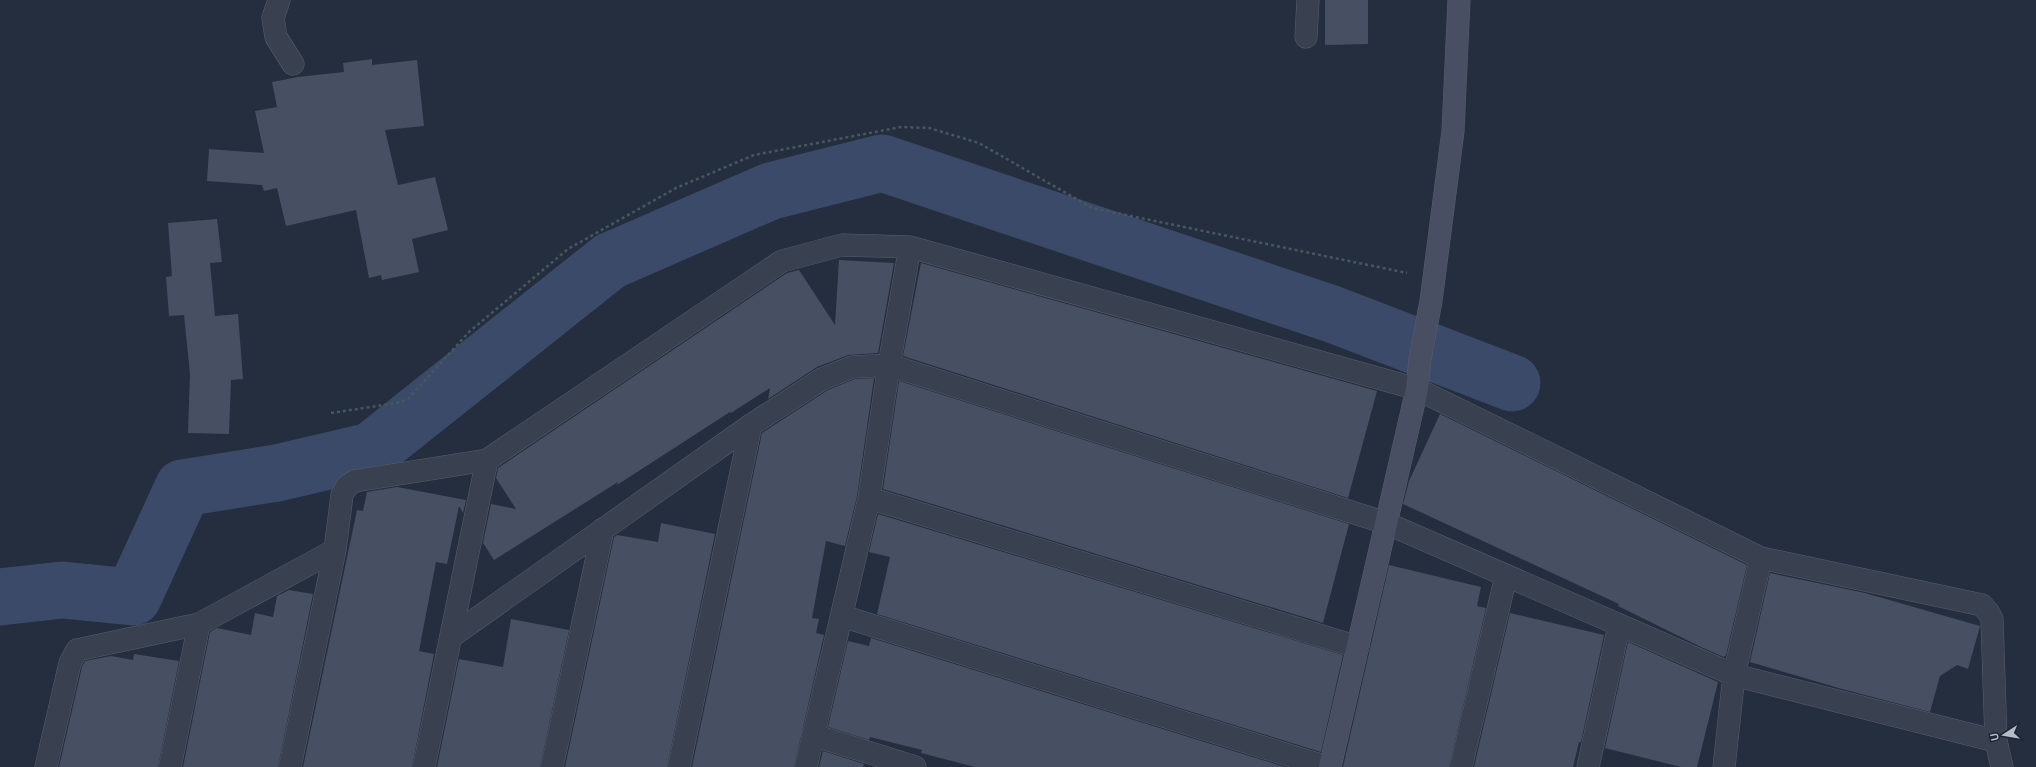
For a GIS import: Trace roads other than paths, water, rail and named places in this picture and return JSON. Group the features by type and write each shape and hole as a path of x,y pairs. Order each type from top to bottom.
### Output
{"street":[{"path":"279,0 273,18 276,36 293,64"},
{"path":"1306,37 1308,0"},
{"path":"1330,767 1417,390 1420,359 1431,301 1453,131 1459,0"},
{"path":"290,767 335,550 342,495 347,486 355,481 487,460 782,261 842,245 910,247 1417,390 1761,558 1982,605 1992,620 1996,741 2002,767"},
{"path":"806,767 868,498 889,365 910,247"},
{"path":"452,636 751,425 822,379 852,367 889,365 1386,523 1734,675 1996,741"},
{"path":"679,767 751,425"},
{"path":"424,767 487,460"},
{"path":"868,498 1358,648"},
{"path":"552,767 603,529"},
{"path":"46,767 70,663 77,650 200,624 335,550"},
{"path":"1724,767 1734,675 1761,558"},
{"path":"1462,767 1506,576"},
{"path":"842,616 1327,767"},
{"path":"170,767 200,624"},
{"path":"1588,767 1619,626"},
{"path":"813,735 916,767"}],"waterway":[{"path":"0,597 62,590 133,597 183,488 277,473 371,451 610,261 771,191 882,163 1332,314 1512,383"}]}
